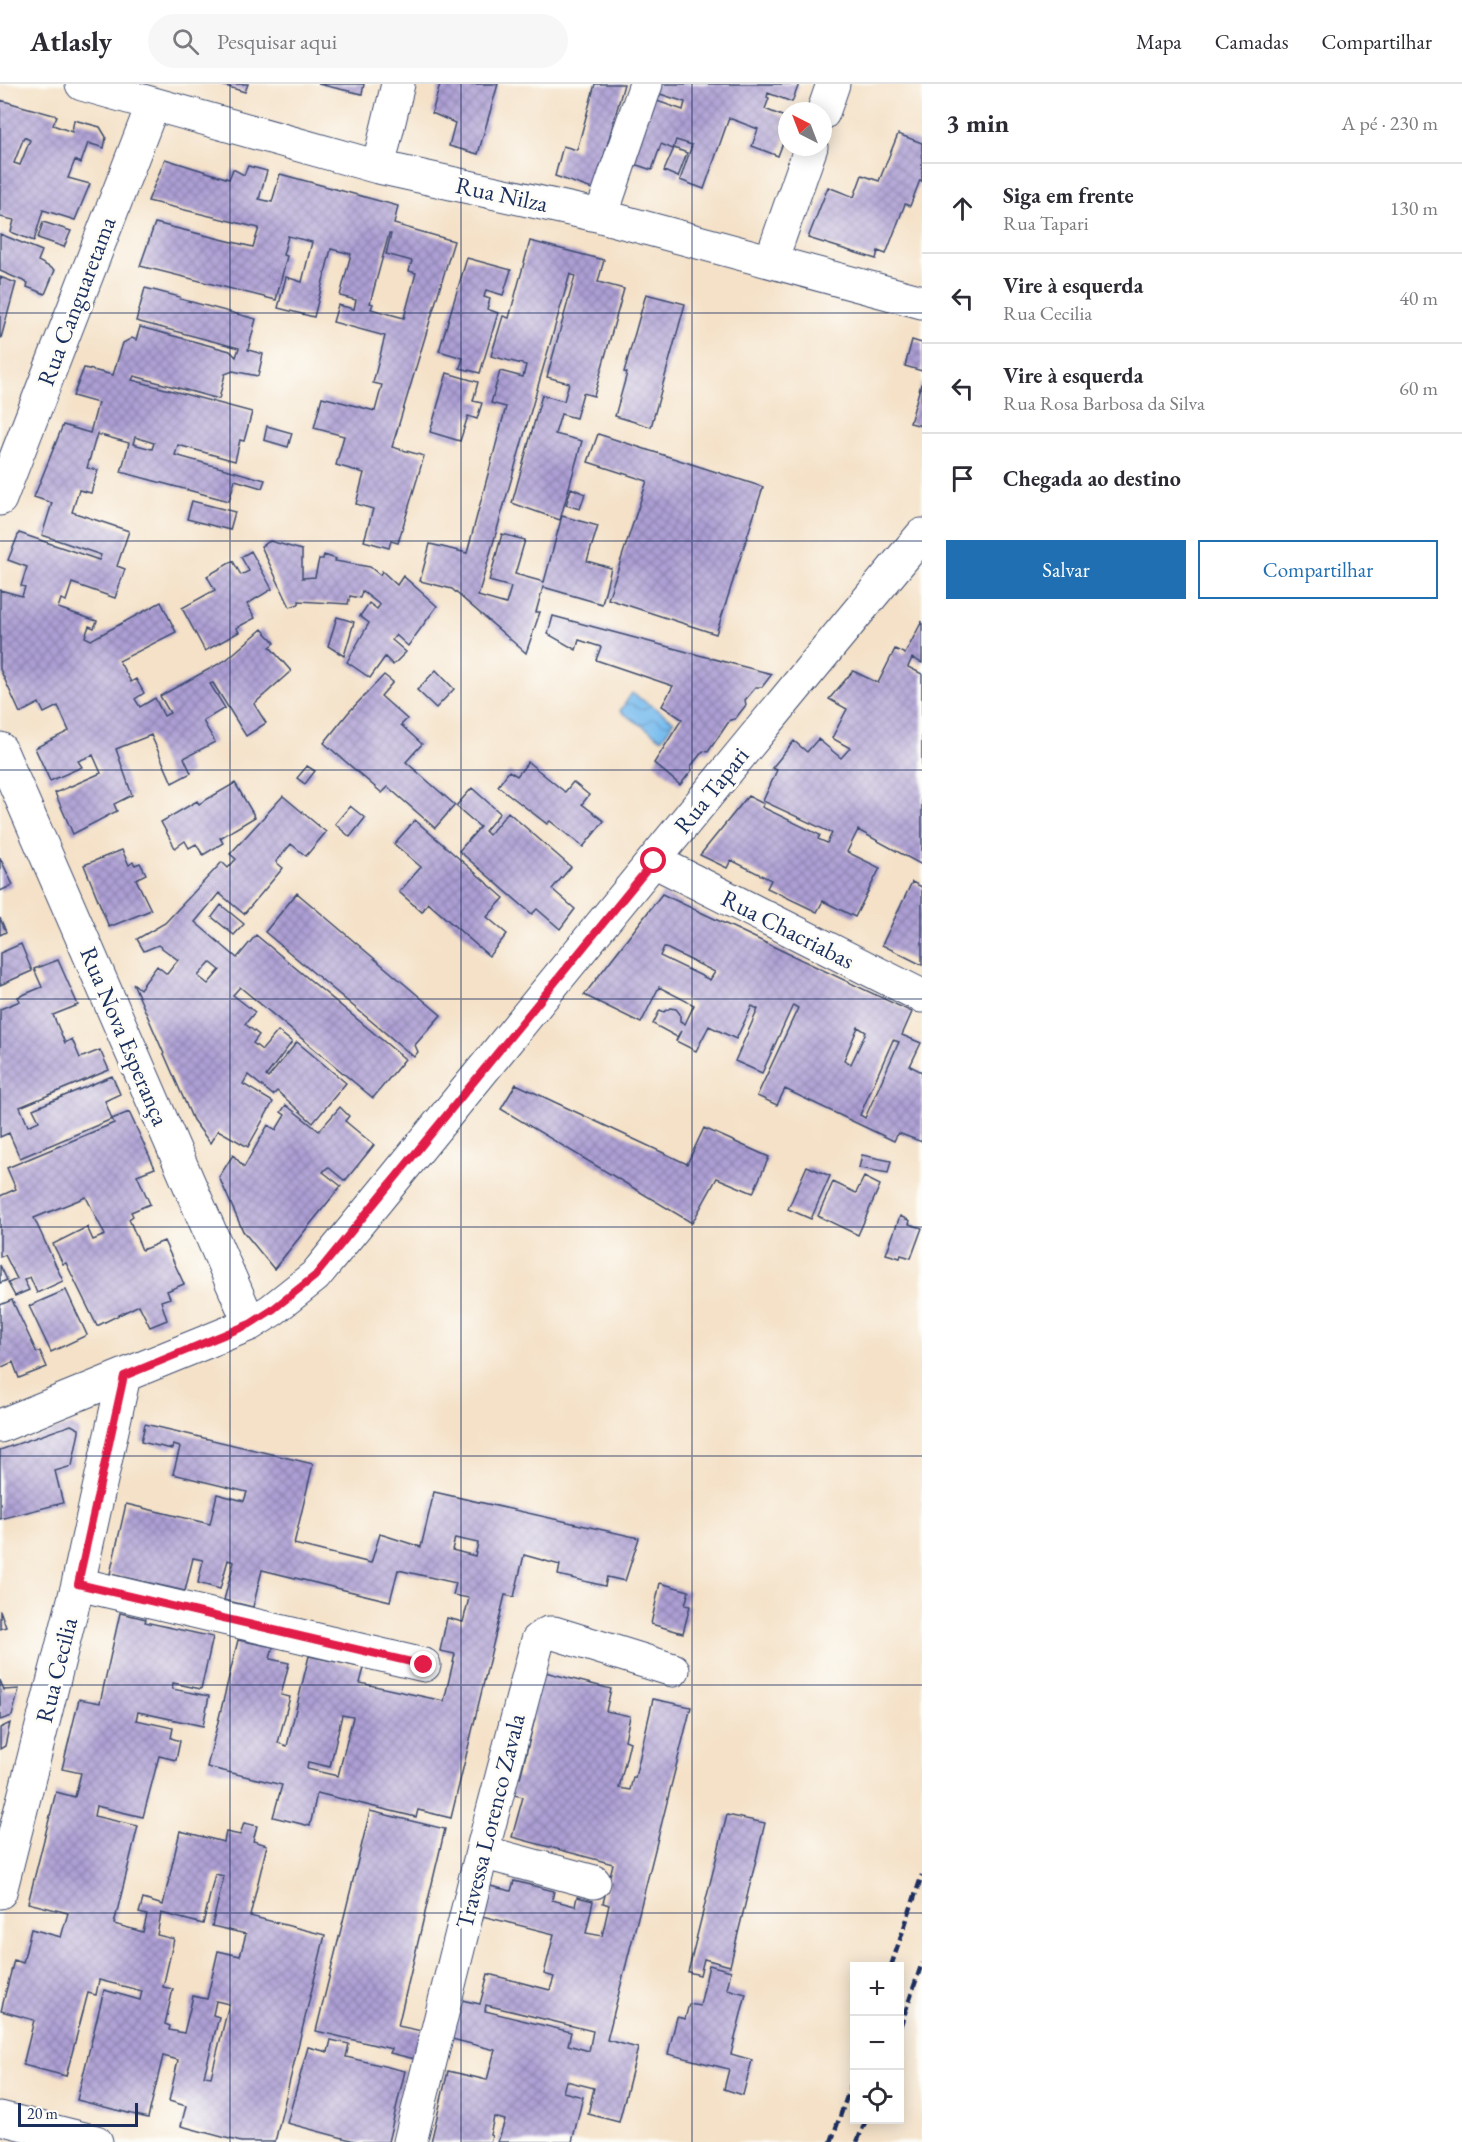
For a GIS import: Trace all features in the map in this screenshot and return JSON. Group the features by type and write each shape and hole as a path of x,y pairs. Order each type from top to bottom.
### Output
{"street":[{"name":"Rua Nilza","path":"82,84 378,167 601,216 922,302"},
{"path":"378,167 398,84"},
{"path":"601,216 646,84"},
{"path":"827,102 833,84"},
{"name":"Rua Canguaretama","path":"0,499 153,104"},
{"path":"771,261 808,156"},
{"name":"Rua Tapari","path":"0,1426 250,1324 272,1310 315,1276 769,718 922,535"},
{"name":"Rua Nova Esperança","path":"0,749 250,1324"},
{"name":"Rua Chacriabas","path":"654,861 922,996"},
{"name":"Rua Cecilia","path":"0,1892 78,1584 124,1376"},
{"path":"78,1584 424,1665"},
{"name":"Travessa Lorenco Zavala","path":"410,2142 482,1852 538,1640 548,1633 554,1633 673,1670"},
{"path":"482,1852 594,1882"},
{"path":"0,2118 96,2142"}],"water":[{"path":"632,693 674,721 662,739 620,711"}],"building":[{"path":"219,84 248,84 245,92"},
{"path":"318,84 364,84 362,94"},
{"path":"440,84 498,84 478,154 449,146 455,123 432,113"},
{"path":"595,84 624,84 595,190 555,176 563,146 577,150"},
{"path":"651,84 799,84 792,102 768,93 769,98 765,109 778,114 778,156 752,146 758,129 729,118 704,189 680,180 692,145 676,140 673,149 661,144 652,170 625,161","holes":["660,94 685,102 683,110 657,101"]},
{"path":"0,100 57,116 53,125 72,132 74,120 100,127 106,137 104,148 88,143 81,163 75,160 68,178 90,184 75,220 43,210 34,241 11,232 14,220 0,217","holes":["24,137 30,140 20,165 14,163"]},
{"path":"898,134 922,143 922,181 920,180 910,206 905,204 886,254 878,251 876,259 808,238 828,187 854,197 862,175 879,181"},
{"path":"674,148 687,153 678,177 664,171"},
{"path":"165,159 229,179 233,169 244,175 248,166 267,171 259,199 272,202 280,174 398,206 394,224 454,241 392,447 424,456 398,543 391,541 389,548 364,541 373,509 356,504 364,473 336,465 344,436 314,428 322,397 375,411 382,385 373,383 385,336 333,322 338,305 354,309 356,300 340,296 351,254 331,249 314,317 278,308 286,277 302,282 312,242 288,236 283,255 287,256 276,300 140,266 155,223 253,247 259,228 148,201","holes":["389,234 391,234 386,254 412,261 409,271 416,273 404,318 371,309 373,304 370,303"]},
{"path":"43,222 71,231 64,247 38,238"},
{"path":"0,234 42,251 38,261 55,270 45,294 27,287 28,283 0,271"},
{"path":"530,241 604,260 598,282 624,289 594,396 583,393 576,418 561,414 555,434 582,441 560,520 512,503 542,395 564,401 569,383 547,377 575,276 570,274 478,596 506,604 511,587 489,581 502,534 525,540 515,574 544,582 562,516 598,526 587,561 611,568 602,604 543,587 536,612 540,612 526,653 452,589 420,581 430,544 467,553 506,407 491,403 500,371 523,377 526,365 491,356 503,316 509,318"},
{"path":"467,258 511,270 503,295 486,290 484,297 490,299 487,309 498,313 480,373 460,368 463,358 439,351"},
{"path":"0,277 16,283 1,338 0,338"},
{"path":"145,288 256,319 248,350 263,354 258,376 233,371 225,374 219,399 134,376 132,380 252,412 244,441 240,440 235,461 178,445 175,455 265,480 262,488 235,480 229,501 121,472 129,443 97,434 87,468 98,470 91,493 79,490 72,512 129,531 117,566 125,569 115,598 72,583 66,601 61,599 58,608 97,621 94,628 89,626 85,637 91,640 161,602 176,632 119,661 131,682 136,679 144,693 135,699 140,707 155,698 164,716 170,713 160,696 226,660 262,629 275,643 270,647 291,671 254,704 266,723 246,736 213,683 210,684 225,708 203,721 215,742 184,758 191,773 172,783 151,735 116,749 132,795 114,804 117,811 73,834 55,793 101,773 93,755 78,761 82,767 50,781 35,748 69,731 58,706 44,713 39,703 20,713 0,669 0,590 22,596 25,587 21,586 27,567 8,560 19,533 99,560 101,555 42,535 52,503 34,497 63,425 90,433 98,403 73,396 84,368 113,375 123,343 132,338 136,340 140,327 230,351 236,357 239,348 136,321","holes":["135,437 154,443 152,449 133,444"]},
{"path":"646,294 685,304 651,427 615,416 627,373 624,372"},
{"path":"912,340 922,343 922,371 905,366"},
{"path":"447,373 478,382 473,401 482,403 477,419 468,416 460,441 430,432"},
{"path":"922,384 922,426 910,423"},
{"path":"267,426 292,433 288,447 264,440"},
{"path":"598,434 763,487 716,634 608,599 647,481 588,462"},
{"path":"571,488 585,494 580,509 566,505"},
{"path":"192,501 235,512 230,530 187,519"},
{"path":"270,541 302,550 302,578 315,577 319,559 323,559 324,555 336,559 335,561 370,567 380,575 382,571 397,585 403,576 437,606 408,646 396,635 392,640 406,652 393,665 385,657 370,678 347,662 369,623 360,616 369,603 377,609 380,605 362,591 360,598 350,596 348,604 299,601 299,604 290,607 261,546"},
{"path":"251,551 272,589 247,604 255,618 236,628 239,632 205,651 182,608 215,590 207,576 233,561 241,575 249,571 241,557"},
{"path":"553,616 772,674 762,687 756,687 745,700 746,705 735,719 730,720 708,752 703,751 680,785 654,763 682,719 662,706 673,686 596,660 601,647 579,640 576,650 548,634"},
{"path":"337,617 354,622 344,656 328,646"},
{"path":"922,621 922,663 912,658 908,667 922,674 922,865 858,830 847,852 880,868 855,917 823,901 817,912 767,888 771,880 731,860 727,868 700,855 748,796 764,804 762,807 820,835 818,839 827,843 832,833 763,801 777,770 772,768 794,741 807,752 818,739 841,758 850,748 832,738 847,709 829,699 853,671 878,683 895,649 905,654"},
{"path":"436,670 454,689 436,708 417,690"},
{"path":"384,675 393,682 381,696 407,719 401,725 422,744 406,762 455,805 435,828 388,787 382,793 324,743 348,713"},
{"path":"528,762 565,792 573,782 589,795 582,804 604,821 583,847 550,821 547,824 498,786 509,771 517,776"},
{"path":"307,766 315,771 305,784 297,778"},
{"path":"235,783 255,817 220,838 223,843 203,855 196,844 189,848 185,841 175,848 161,822"},
{"path":"472,788 500,813 485,831 489,835 508,812 571,867 552,889 575,909 560,929 537,909 532,914 459,851 480,827 456,806"},
{"path":"283,796 326,832 306,856 291,844 276,862 283,868 244,914 219,893 195,922 237,958 256,935 405,1059 373,1098 240,987 233,995 255,1012 245,1024 259,1035 253,1043 262,1050 278,1031 292,1042 266,1076 268,1078 297,1042 346,1083 313,1123 277,1091 273,1095 248,1075 243,1084 273,1102 248,1147 218,1130 210,1143 193,1120 133,983 140,989 157,966 167,974 178,960 158,945 144,951 137,939 165,923 222,862 228,868 236,859 230,854","holes":["210,962 220,970 208,984 198,976"]},
{"path":"350,806 365,818 350,837 335,824"},
{"path":"415,820 504,898 487,917 507,934 489,956 428,903 422,912 399,892 421,867 394,844"},
{"path":"122,850 129,865 133,862 135,865 140,863 146,874 136,879 151,910 109,927 84,865"},
{"path":"0,858 13,885 0,891"},
{"path":"912,882 922,887 922,965 882,945"},
{"path":"297,893 441,1015 415,1045 418,1052 414,1057 265,932"},
{"path":"662,894 912,1012 902,1035 921,1043 910,1066 922,1072 922,1142 898,1133 894,1141 785,1089 777,1105 757,1096 798,1008 793,1005 762,1073 735,1061 758,1009 752,1006 736,1039 709,1026 696,1051 676,1041 681,1031 677,1037 653,1024 660,1010 664,1012 670,1008 676,1009 680,1014 680,1021 685,1024 694,1005 659,987 641,1023 584,995","holes":["664,947 715,972 710,980 660,956","858,1027 866,1032 851,1064 844,1060","893,1040 899,1042 865,1118 860,1115"]},
{"path":"221,905 244,924 234,935 212,917"},
{"path":"0,918 6,932 0,935"},
{"path":"21,944 32,971 0,985 0,953"},
{"path":"58,960 78,1005 53,1015 65,1043 72,1039 80,1058 100,1050 109,1070 20,1107 28,1126 39,1121 33,1109 112,1076 120,1094 105,1101 112,1119 20,1158 9,1133 0,1137 0,1009 20,1001 18,997 42,987 34,969"},
{"path":"516,1084 687,1164 704,1128 769,1157 753,1193 717,1178 692,1223 501,1109"},
{"path":"286,1105 319,1131 340,1107 349,1116 345,1121 374,1145 345,1181 328,1167 323,1172 341,1186 274,1269 243,1231 219,1177 233,1155 244,1167 268,1125 276,1130 285,1115 281,1112"},
{"path":"129,1112 155,1168 137,1175 150,1204 131,1212 133,1216 129,1219 142,1250 164,1241 184,1284 167,1291 170,1298 161,1301 167,1320 150,1327 139,1305 97,1326 66,1263 63,1264 53,1244 87,1227 93,1240 105,1235 86,1197 34,1218 63,1281 37,1293 30,1277 24,1280 29,1290 15,1296 8,1283 17,1279 5,1255 0,1257 0,1196 16,1189 7,1168 114,1123 112,1119"},
{"path":"862,1155 891,1161 888,1173 859,1168"},
{"path":"807,1166 830,1176 811,1219 788,1209"},
{"path":"864,1177 880,1185 858,1235 818,1216 833,1182 856,1193"},
{"path":"900,1216 910,1221 909,1224 922,1228 911,1258 886,1254"},
{"path":"0,1265 7,1280 0,1283"},
{"path":"66,1290 87,1335 51,1352 29,1306"},
{"path":"12,1300 37,1353 40,1351 47,1367 19,1378 13,1362 0,1368 0,1305"},
{"path":"145,1424 313,1464 294,1544 371,1563 380,1534 421,1547 434,1492 639,1538 625,1581 607,1577 605,1586 558,1575 560,1565 524,1555 514,1597 505,1595 451,1818 418,1810 416,1817 317,1793 310,1826 273,1817 282,1785 207,1767 238,1640 273,1647 270,1659 289,1663 281,1695 290,1697 278,1743 287,1746 309,1656 364,1668 360,1683 444,1701 455,1654 440,1651 447,1618 463,1622 469,1598 453,1595 456,1583 398,1570 390,1601 262,1570 253,1607 224,1600 234,1562 228,1560 220,1589 198,1583 203,1560 193,1558 185,1591 110,1574 126,1504 210,1524 217,1494 244,1501 247,1492 173,1474 180,1447 173,1445 172,1449 141,1442","holes":["455,1538 478,1543 475,1556 452,1550","342,1715 353,1717 338,1776 307,1769 308,1762 330,1767"]},
{"path":"71,1425 79,1429 72,1466 55,1471 63,1503 0,1519 0,1450"},
{"path":"660,1583 689,1591 685,1605 690,1606 683,1633 651,1624"},
{"path":"0,1610 6,1627 0,1629"},
{"path":"120,1613 146,1619 145,1622 213,1637 201,1689 173,1683 172,1689 209,1696 203,1726 138,1712 136,1720 173,1728 171,1738 180,1741 176,1760 159,1756 143,1817 96,1806 94,1816 138,1826 114,1924 143,1932 147,1915 139,1913 143,1899 163,1905 180,1831 224,1842 226,1832 240,1835 244,1823 257,1826 253,1841 267,1845 250,1916 325,1935 275,2142 241,2142 181,2126 186,2106 169,2101 178,2060 163,2056 148,2118 77,2100 104,1990 140,2000 142,1991 99,1980 96,1995 88,1993 66,2076 23,2065 34,2020 1,2011 14,1960 23,1963 31,1929 61,1937 68,1913 28,1903 56,1792 75,1797 81,1773 62,1769 79,1699 100,1703","holes":["215,1874 224,1876 212,1926 246,1934 240,1956 218,1951 207,1999 193,1996 184,2033 169,2030 170,2026 165,2024 173,1989 163,1987 174,1939 157,1935 161,1913 203,1924","216,2001 229,2004 211,2077 204,2076 219,2017 213,2015"]},
{"path":"541,1671 611,1689 606,1711 630,1716 625,1740 630,1742 619,1788 630,1790 633,1777 635,1778 653,1699 691,1707 607,2040 638,2048 619,2122 588,2114 594,2088 566,2081 563,2092 583,2097 572,2142 498,2142 505,2120 494,2117 490,2142 431,2142 448,2071 487,2080 495,2050 448,2038 457,1999 480,2004 488,1974 550,1990 554,1977 544,1974 554,1934 478,1915 486,1885 511,1891 514,1881 554,1891 552,1900 575,1906 577,1897 593,1901 586,1933 602,1936 609,1905 603,1903 613,1864 512,1837 523,1797 510,1794 515,1777 520,1778 535,1718 530,1717","holes":["486,2005 593,2031 589,2051 568,2045 571,2032 485,2011"]},
{"path":"0,1680 4,1690 19,1689 12,1716 0,1720"},
{"path":"10,1723 5,1746 0,1749 0,1728"},
{"path":"370,1811 445,1829 398,2026 422,2031 415,2059 390,2053 392,2049 316,2031"},
{"path":"727,1815 765,1823 730,1966 704,1959 700,1975 688,1972"},
{"path":"709,1965 731,1971 727,1989 746,1994 731,2054 752,2060 743,2095 724,2089 729,2069 668,2054 677,2017 685,2019 689,2004 700,2006"},
{"path":"331,2040 349,2044 346,2057 405,2071 388,2142 358,2142 287,2123 308,2047 328,2052"}],"railway":[{"path":"892,1962 922,1875"},
{"path":"904,2016 922,1963"},
{"path":"831,2142 850,2088"},
{"path":"857,2142 864,2124"}],"route":[{"path":"424,1665 78,1584 124,1376 250,1324 272,1310 315,1276 654,861"}]}
